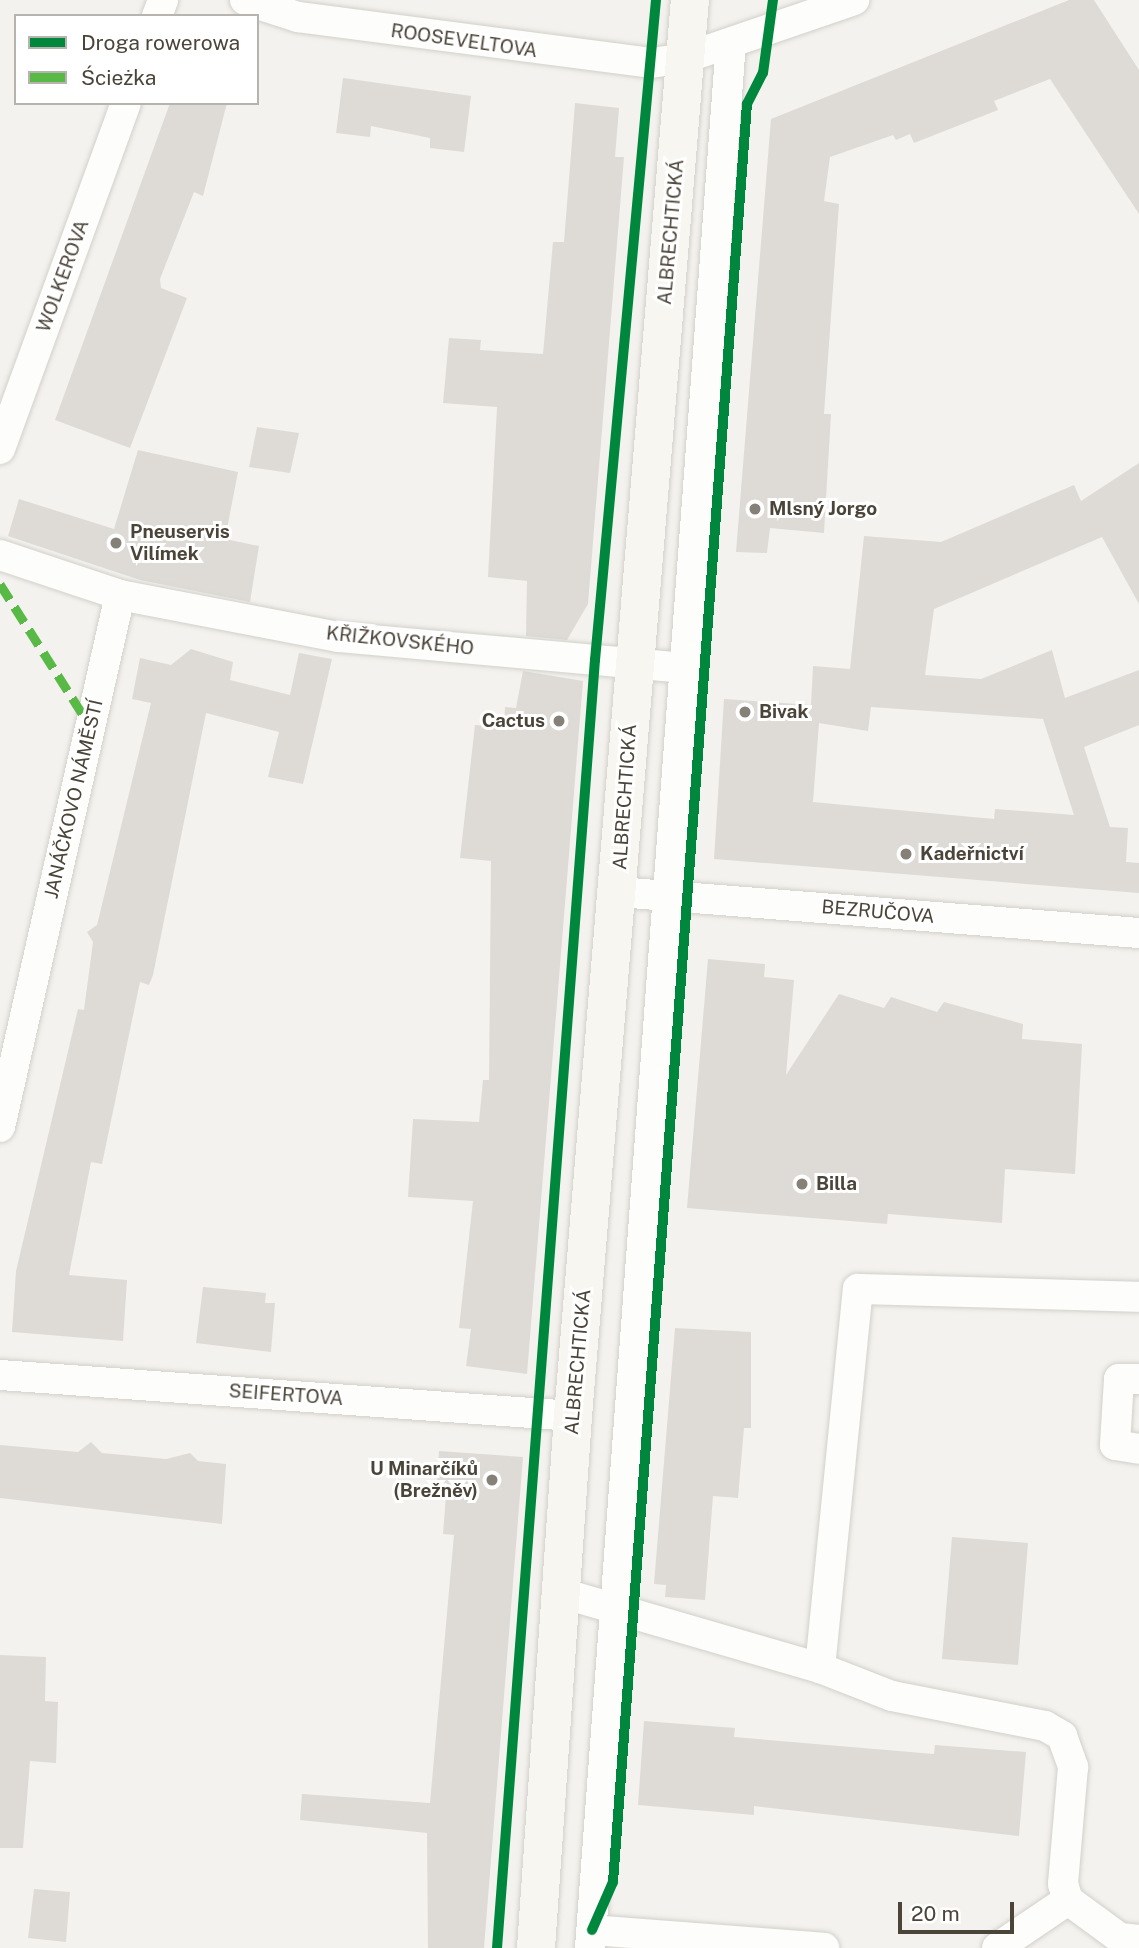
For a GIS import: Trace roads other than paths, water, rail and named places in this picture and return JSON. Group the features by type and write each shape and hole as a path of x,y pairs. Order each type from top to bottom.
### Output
{"main road":[{"name":"ALBRECHTICKÁ","path":"536,1948 565,1594 573,1416 690,0"}],"street":[{"name":"ROOSEVELTOVA","path":"245,0 298,17 538,53 651,63 685,58 854,0"},
{"path":"731,43 664,895 612,1608 591,1939 824,1948"},
{"name":"WOLKEROVA","path":"0,449 125,105"},
{"path":"0,555 120,595"},
{"name":"KŘIŽKOVSKÉHO","path":"120,595 338,637 682,668"},
{"name":"JANÁČKOVO NÁMĚSTÍ","path":"0,1127 120,595"},
{"name":"BEZRUČOVA","path":"618,892 1139,933"},
{"path":"820,1668 858,1289 1139,1297"},
{"name":"SEIFERTOVA","path":"0,1374 573,1416"},
{"path":"1139,1379 1119,1379 1115,1445 1139,1449"},
{"path":"565,1594 820,1668 892,1696 1045,1726 1062,1736 1073,1767 1063,1884 1068,1900 1120,1938 1139,1940"},
{"path":"997,1948 1068,1900"}],"place":[{"name":"Mlsný Jorgo","path":"755,509"},
{"name":"Pneuservis Vilímek","path":"116,543"},
{"name":"Bivak","path":"745,712"},
{"name":"Cactus","path":"559,721"},
{"name":"Kadeřnictví","path":"906,854"},
{"name":"Billa","path":"802,1184"},
{"name":"U Minarčíků (Brežněv)","path":"492,1480"}]}
